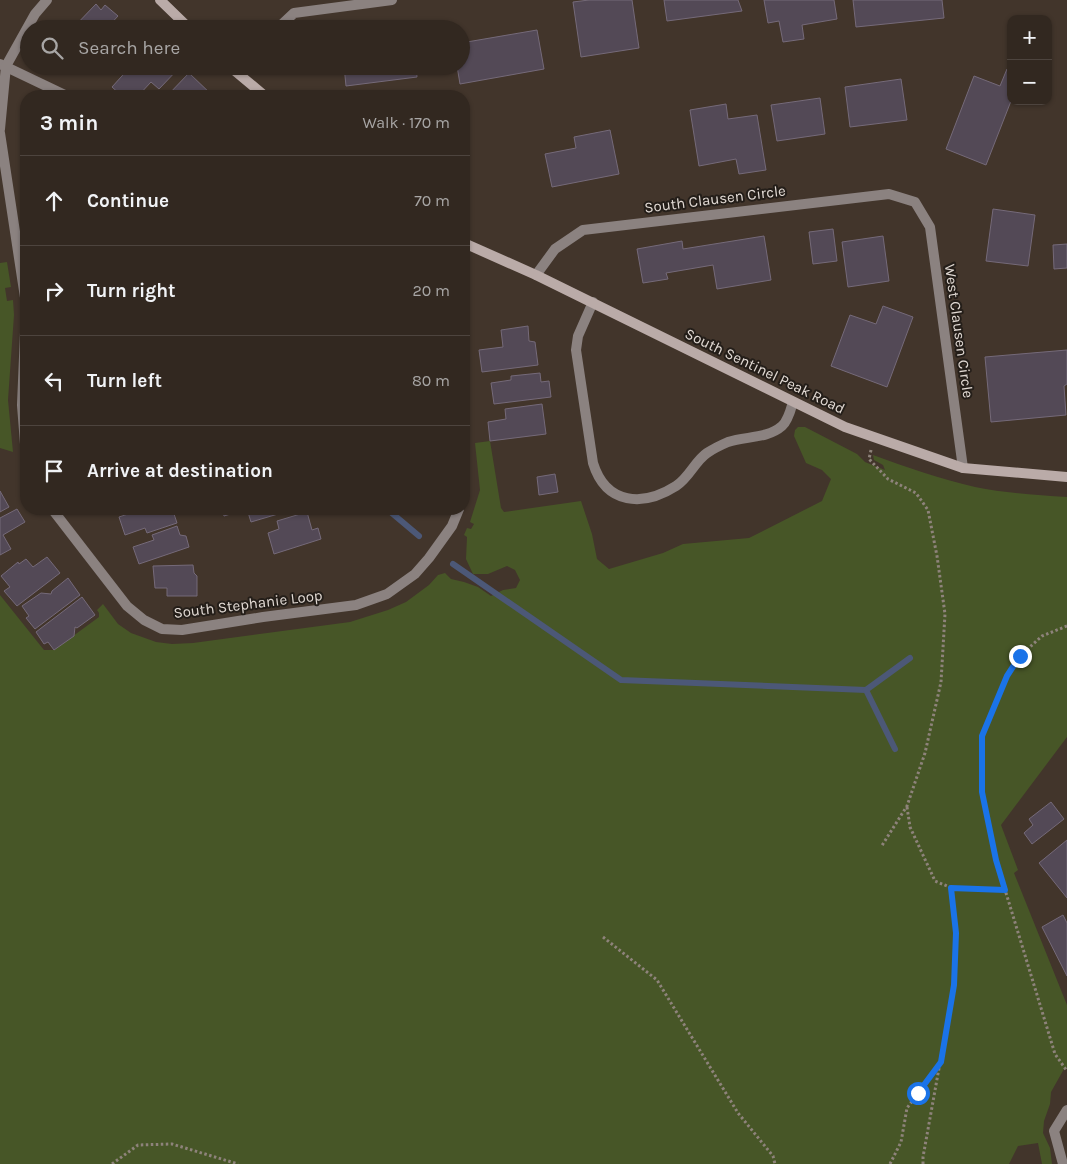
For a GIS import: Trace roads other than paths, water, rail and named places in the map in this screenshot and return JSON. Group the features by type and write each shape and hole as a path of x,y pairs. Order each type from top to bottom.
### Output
{"street":[{"path":"31,20 47,0"},
{"path":"160,0 181,20"},
{"path":"287,20 294,13 392,0"},
{"path":"0,129 3,65 20,38"},
{"path":"3,65 20,73"},
{"path":"24,75 55,90"},
{"path":"242,75 258,90"},
{"path":"0,133 20,266"},
{"name":"South Clausen Circle","path":"536,274 555,249 583,230 889,194 915,202"},
{"name":"West Clausen Circle","path":"915,202 930,227 963,468"},
{"name":"South Sentinel Peak Road","path":"470,246 536,274 845,427 963,468 1067,477"},
{"path":"592,302 578,336 576,350 593,464 597,477 608,490 622,498 640,499 660,494 677,485 706,453 728,442 769,434 784,425 794,402"},
{"name":"South Stephanie Loop","path":"57,515 127,606 144,620 162,629 182,630 356,605 388,594 415,574 429,558 452,526 456,515"},
{"path":"1063,1164 1054,1131 1067,1110"}],"waterway":[{"path":"394,515 419,536"},
{"path":"453,564 621,680 866,690 910,658"},
{"path":"866,690 895,749"}]}
